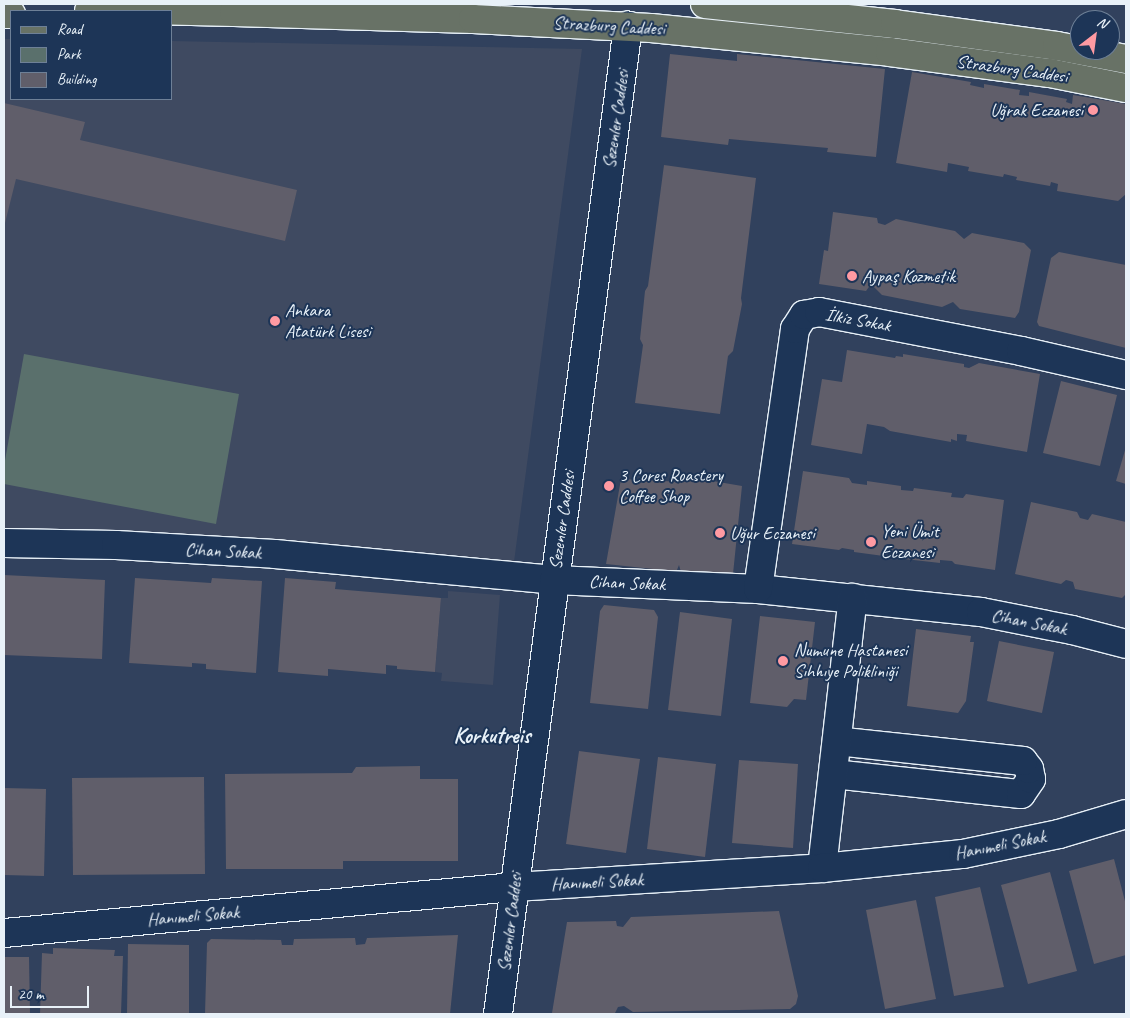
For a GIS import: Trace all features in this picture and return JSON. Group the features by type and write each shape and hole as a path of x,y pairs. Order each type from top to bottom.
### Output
{"main road":[{"name":"Strazburg Caddesi","path":"705,4 895,24 1057,46 1126,59"},
{"name":"Strazburg Caddesi","path":"172,10 628,26 890,52 1050,73 1126,88"}],"street":[{"name":"Sezenler Caddesi","path":"498,1014 628,26"},
{"name":"İlkiz Sokak","path":"758,589 795,329 804,315 819,312 1021,351 1126,375"},
{"name":"Cihan Sokak","path":"4,543 116,545 275,554 554,580 758,589 981,612 1072,630 1126,644"},
{"path":"822,868 853,598"},
{"path":"833,774 1021,794 1031,778 1029,769 1023,761 837,741"},
{"name":"Hanımeli Sokak","path":"4,933 514,887 822,868 963,854 1059,834 1126,814"}],"shaded area":[{"name":"Ankara Atatürk Lisesi","path":"4,39 10,39 10,100 172,100 172,41 582,49 512,577 4,543"},
{"path":"448,591 500,595 493,685 441,681 442,673 435,672 441,598 448,598"}],"green space":[{"path":"24,354 239,394 216,524 4,484 4,466"}],"building":[{"path":"670,54 737,61 737,54 885,69 876,157 827,152 828,148 729,139 728,145 661,137"},
{"path":"912,72 971,82 970,85 984,88 984,84 1020,90 1019,95 1029,96 1029,92 1067,99 1066,102 1072,104 1073,95 1126,104 1126,194 1118,201 1057,191 1058,184 1051,182 1050,186 1016,180 1017,177 1004,174 1003,177 968,171 969,167 948,163 947,172 896,163"},
{"path":"4,103 85,122 80,140 297,190 285,241 16,179 4,227"},
{"path":"664,165 756,178 741,298 742,304 733,351 728,356 720,414 635,403 643,345 640,339 645,291 648,286"},
{"path":"833,212 877,218 878,223 885,225 896,219 955,231 964,239 972,233 1024,243 1031,250 1019,312 1015,318 960,309 953,302 942,307 882,295 871,284 866,291 819,284 824,250 828,251"},
{"path":"1059,252 1126,265 1126,348 1039,326 1037,322 1051,258"},
{"path":"847,350 895,358 896,356 903,357 903,354 964,364 964,367 969,368 979,363 1040,374 1027,452 966,441 967,435 957,434 957,441 951,439 951,442 890,431 884,427 867,424 862,454 811,445 822,379 842,382"},
{"path":"1061,381 1117,395 1100,466 1043,453"},
{"path":"1126,447 1126,484 1116,481"},
{"path":"803,471 849,478 852,483 867,485 867,481 901,486 901,490 913,491 914,488 952,493 951,497 963,498 966,494 1004,500 995,570 955,564 952,561 940,560 940,563 905,559 905,555 892,553 891,557 854,552 854,550 842,548 839,550 792,544"},
{"path":"690,474 701,479 742,486 733,574 681,572 679,565 677,570 672,571 606,564 621,479 684,482"},
{"path":"1031,502 1077,512 1080,518 1088,520 1092,514 1126,522 1126,594 1122,598 1075,589 1073,582 1066,580 1061,584 1015,574"},
{"path":"4,575 105,580 102,659 4,655"},
{"path":"135,578 211,583 212,578 262,581 256,673 206,669 206,664 192,663 192,667 129,663"},
{"path":"285,578 336,582 335,589 441,598 435,672 397,669 397,666 386,665 386,674 328,669 328,676 278,672"},
{"path":"604,605 654,610 658,617 648,709 590,703 600,611"},
{"path":"680,612 732,619 721,716 668,710"},
{"name":"Numune Hastanesi Sıhhıye Polikliniği","path":"760,616 815,622 806,700 794,699 787,707 750,703"},
{"path":"916,629 971,636 970,642 974,642 966,701 958,713 907,706"},
{"path":"999,641 1054,652 1042,713 987,701"},
{"path":"579,751 640,759 626,853 566,844"},
{"path":"658,757 716,764 705,857 647,849"},
{"path":"739,760 798,764 793,848 732,843"},
{"path":"420,766 420,779 458,779 458,861 343,861 343,869 226,869 225,774 352,773 356,767"},
{"path":"204,777 205,874 73,875 72,778"},
{"path":"4,788 46,789 44,876 4,875"},
{"path":"1114,859 1126,905 1126,955 1094,964 1069,871"},
{"path":"1050,872 1077,971 1028,984 1001,885"},
{"path":"980,887 1004,987 954,996 935,897"},
{"path":"916,900 936,999 885,1009 866,910"},
{"path":"779,911 798,996 796,1004 790,1009 633,1012 624,1006 618,1007 615,1013 552,1013 567,922 616,921 617,926 623,927 631,917"},
{"path":"458,935 450,1014 205,1014 207,943 211,939 281,940 282,945 293,945 294,939 355,938 356,945 365,944 367,938"},
{"path":"128,944 189,945 189,1014 127,1014"},
{"path":"53,948 115,950 114,956 123,956 121,1014 40,1014 42,953 53,954"},
{"path":"4,957 29,957 30,1014 4,1014"}],"place":[{"name":"Uğrak Eczanesi","path":"1093,110"},
{"name":"Aypaş Kozmetik","path":"852,276"},
{"name":"Ankara Atatürk Lisesi","path":"275,321"},
{"name":"3 Cores Roastery Coffee Shop","path":"609,486"},
{"name":"Uğur Eczanesi","path":"720,533"},
{"name":"Yeni Ümit Eczanesi","path":"871,542"},
{"name":"Numune Hastanesi Sıhhıye Polikliniği","path":"783,661"}],"district":[{"name":"Korkutreis","path":"492,737"}]}
